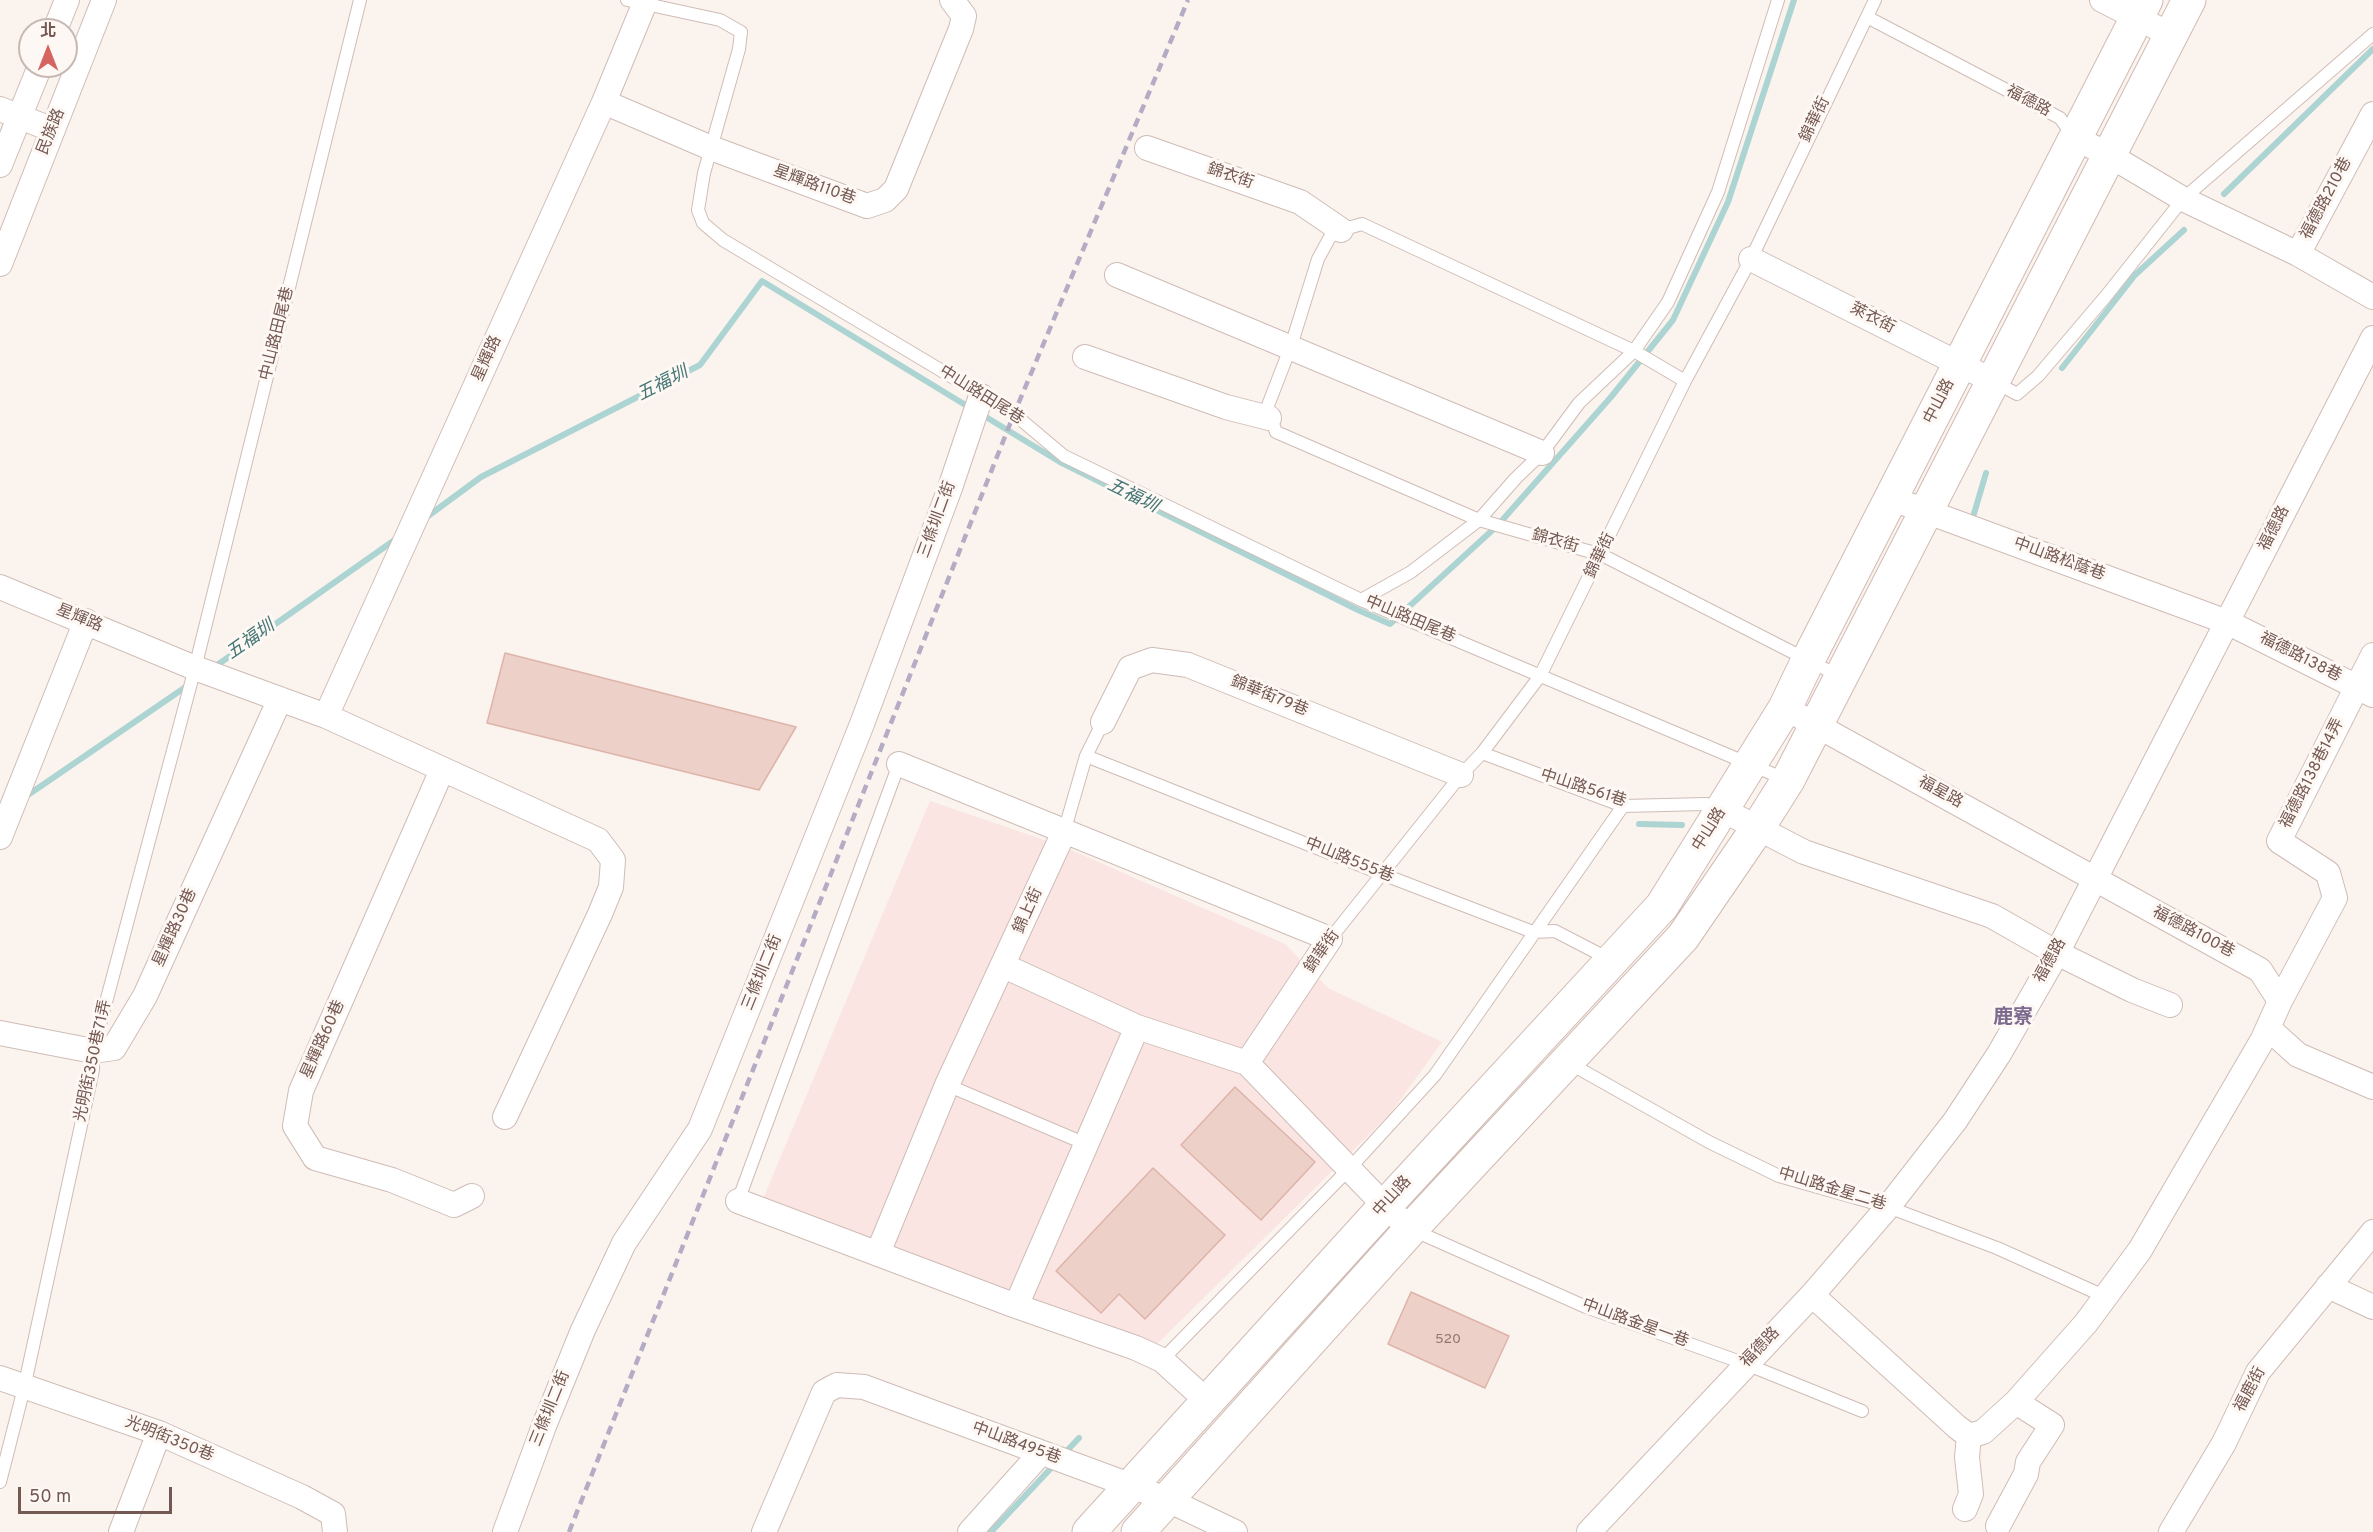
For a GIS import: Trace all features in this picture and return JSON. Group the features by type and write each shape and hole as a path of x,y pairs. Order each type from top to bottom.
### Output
{"street":[{"path":"59,18 66,0"},
{"name":"民族路","path":"0,264 104,0"},
{"name":"星輝路110巷","path":"604,102 711,148 867,206 885,200 896,189 961,29 964,16 952,0"},
{"path":"2102,0 2142,9 2170,35"},
{"path":"1138,1532 1411,1229 1683,937 1788,780 2188,0"},
{"name":"星輝路","path":"327,716 604,102 639,1"},
{"name":"中山路","path":"1089,1532 1384,1206 1662,906 1785,708 1890,498 2142,9"},
{"path":"0,165 10,114 32,78"},
{"path":"10,114 53,130"},
{"name":"福德路210巷","path":"2298,254 2373,114"},
{"name":"福德路","path":"2075,138 2109,155 2183,199 2298,254 2373,297"},
{"name":"錦衣街","path":"1146,148 1300,202 1341,230"},
{"name":"萊衣街","path":"1751,259 1993,381"},
{"path":"1117,275 1542,453"},
{"name":"福德路","path":"1589,1532 1812,1295 1888,1207 1955,1121 1993,1064 2057,953 2373,338"},
{"name":"錦衣街","path":"1085,357 1226,406 1269,418"},
{"name":"三條圳二街","path":"505,1532 544,1426 583,1330 624,1243 700,1129 862,724 950,488 977,406"},
{"name":"中山路松蔭巷","path":"1890,498 2227,622"},
{"name":"星輝路","path":"0,587 195,668 327,716 597,840 613,860 611,886 505,1117"},
{"path":"0,837 86,621"},
{"name":"福德路138巷","path":"2227,622 2365,691"},
{"path":"2365,691 2372,658"},
{"name":"錦華街79巷","path":"1103,722 1130,668 1152,660 1170,662 1188,665 1461,775"},
{"name":"福德路138巷14弄","path":"2280,1001 2335,898 2328,873 2278,841 2365,691"},
{"name":"星輝路30巷","path":"93,1051 114,1048 146,996 280,699"},
{"name":"福星路","path":"1785,708 2094,879"},
{"path":"899,764 1330,939"},
{"name":"星輝路60巷","path":"442,770 301,1091 295,1125 315,1158 392,1180 454,1205 472,1196"},
{"path":"1723,810 1759,826 1804,852 1992,916 2057,953 2132,990 2170,1005"},
{"name":"錦上街","path":"878,1253 947,1085 1064,832"},
{"name":"福德路100巷","path":"2094,879 2260,970 2280,1001"},
{"name":"錦華街","path":"1247,1063 1330,939"},
{"path":"1004,966 1137,1027 1247,1063 1384,1206 1411,1229"},
{"path":"1969,1436 1983,1432 2016,1402 2086,1323 2140,1250 2268,1028 2280,1001"},
{"path":"1016,1306 1137,1027"},
{"path":"2268,1028 2298,1055 2373,1087"},
{"path":"0,1033 93,1051"},
{"path":"738,1201 1016,1306 1136,1348 1162,1360 1208,1402"},
{"name":"福鹿街","path":"2171,1532 2224,1443 2258,1372 2373,1232"},
{"path":"2328,1286 2373,1307"},
{"path":"1812,1295 1969,1436"},
{"name":"光明街350巷","path":"0,1378 159,1433 302,1497 334,1523"},
{"name":"中山路495巷","path":"764,1532 824,1392 837,1385 864,1388 1132,1486 1168,1500 1235,1532"},
{"path":"1998,1526 2026,1474 2028,1462 2052,1425 2016,1402"},
{"path":"121,1532 159,1433"},
{"path":"1965,1509 1971,1494 1967,1457 1969,1436"},
{"path":"970,1532 1040,1454"}],"lane":[{"name":"中山路田尾巷","path":"195,668 360,0"},
{"path":"1361,600 1411,572 1479,520 1516,478 1542,453 1579,403 1634,351 1668,302 1718,192 1778,0"},
{"name":"錦華街","path":"1330,939 1461,775 1482,753 1540,676 1602,555 1685,381 1751,259 1875,0"},
{"name":"中山路田尾巷","path":"639,1 720,20 741,32 739,49 704,173 698,210 703,223 723,240 977,406 1014,414 1064,456 1361,600 1788,780"},
{"name":"福德路","path":"1867,17 2060,118 2075,138"},
{"path":"1993,381 2017,394 2038,376 2106,296 2183,199 2373,34"},
{"path":"1269,418 1267,408 1291,346 1318,259 1330,237 1341,230 1362,224 1634,351 1685,381"},
{"name":"錦衣街","path":"1269,418 1276,432 1479,520 1602,555 1841,677"},
{"name":"光明街350巷71弄","path":"0,1482 24,1388 93,1070 93,1051 195,668"},
{"path":"1064,832 1086,756 1103,722"},
{"name":"中山路561巷","path":"1482,753 1623,806 1706,804 1723,810"},
{"name":"中山路555巷","path":"1086,756 1533,932 1555,931 1611,960"},
{"path":"738,1201 899,764"},
{"path":"1162,1360 1349,1169 1435,1075 1623,806"},
{"name":"中山路金星二巷","path":"1568,1062 1709,1142 1779,1176 1888,1207 1997,1248 2106,1297"},
{"path":"947,1085 1086,1144"},
{"name":"中山路金星一巷","path":"1411,1229 1586,1307 1746,1364 1862,1411"}],"shaded area":[{"path":"930,801 1062,846 1285,944 1328,988 1442,1042 1390,1114 1156,1345 763,1199"}],"building":[{"path":"505,653 796,727 759,790 487,723"},
{"path":"1235,1087 1315,1162 1261,1220 1181,1145"},
{"path":"1153,1168 1225,1235 1145,1319 1119,1294 1101,1313 1056,1271"},
{"path":"1411,1292 1509,1336 1485,1388 1388,1344"}],"waterway":[{"path":"981,414 1060,462 1390,624 1498,525 1611,397 1673,320 1728,202 1794,0"},
{"path":"2224,194 2373,49"},
{"path":"2062,368 2135,275 2184,230"},
{"name":"五福圳","path":"424,519 481,477 700,365 762,281 972,409"},
{"path":"1973,517 1986,473"},
{"name":"五福圳","path":"213,668 396,539"},
{"name":"五福圳","path":"25,797 190,684"},
{"path":"1639,824 1682,825"},
{"path":"1063,1455 1079,1438"},
{"path":"991,1532 1054,1465"}],"railway":[{"path":"569,1532 1014,414 1188,0"}],"district":[{"name":"鹿寮","path":"2013,1019"}]}
